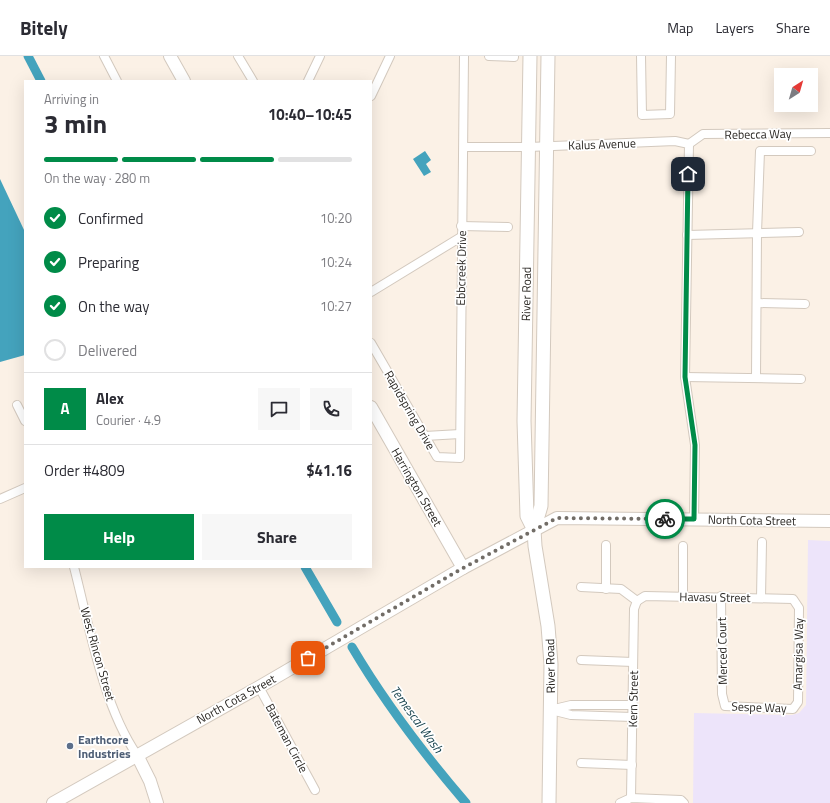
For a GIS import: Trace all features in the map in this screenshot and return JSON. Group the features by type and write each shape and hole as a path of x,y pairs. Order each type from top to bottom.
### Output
{"main road":[{"name":"River Road","path":"530,56 524,421 527,516 534,530"},
{"name":"River Road","path":"548,56 542,506 534,530 535,546 548,626 551,664 549,803"}],"street":[{"path":"104,56 116,80"},
{"path":"170,56 183,80"},
{"path":"238,56 252,80"},
{"path":"308,80 320,56"},
{"path":"372,94 390,56"},
{"name":"Ebbcreek Drive","path":"436,457 460,458 461,226 464,147 464,56"},
{"path":"489,56 514,57"},
{"path":"641,56 642,115 670,114 671,56"},
{"name":"Rebecca Way","path":"689,144 703,134 830,133"},
{"name":"Kalus Avenue","path":"464,147 529,147 675,141 689,144"},
{"path":"689,144 685,377 695,445 694,519"},
{"path":"756,378 757,233 760,151 811,151"},
{"path":"461,226 508,227"},
{"path":"687,235 799,232"},
{"path":"372,291 461,236"},
{"path":"756,303 805,304"},
{"name":"Rapidspring Drive","path":"372,345 436,457"},
{"path":"685,377 801,380"},
{"path":"17,405 24,420"},
{"name":"Harrington Street","path":"372,409 463,568"},
{"path":"424,436 460,434"},
{"path":"0,499 24,488"},
{"name":"North Cota Street","path":"53,803 259,687 463,568 557,518 830,521"},
{"path":"761,598 762,542"},
{"path":"606,545 606,588"},
{"path":"683,546 683,596"},
{"name":"West Rincon Street","path":"74,568 105,688 127,740 137,755 150,781 157,803"},
{"path":"581,587 621,589 637,601"},
{"name":"Havasu Street","path":"637,601 645,596 721,596 793,599"},
{"name":"Merced Court","path":"721,596 722,694 725,706"},
{"name":"Amargisa Way","path":"793,599 799,608 798,702 793,709"},
{"name":"Kern Street","path":"631,798 634,609 637,601"},
{"path":"581,660 633,662"},
{"name":"Bateman Circle","path":"259,687 315,790"},
{"path":"550,710 571,705 633,705"},
{"name":"Sespe Way","path":"725,706 793,709"},
{"path":"550,710 571,715 632,718"},
{"path":"581,762 632,765"},
{"path":"620,803 631,798 682,801"}],"shaded area":[{"path":"808,540 830,541 830,803 693,803 694,713 792,715 799,713 806,705"}],"water":[{"path":"425,151 431,160 426,164 431,172 424,176 413,159"},
{"path":"0,179 24,230 24,355 0,362"}],"waterway":[{"name":"Temescal Wash","path":"28,56 40,80"},
{"name":"Temescal Wash","path":"306,568 337,622"},
{"name":"Temescal Wash","path":"352,647 406,728 466,803"}],"way so far":[{"path":"308,658 463,568 557,518 665,519"}],"place":[{"name":"Earthcore Industries","path":"70,746"}],"route":[{"path":"665,519 694,519 695,445 685,377 688,174"}]}
